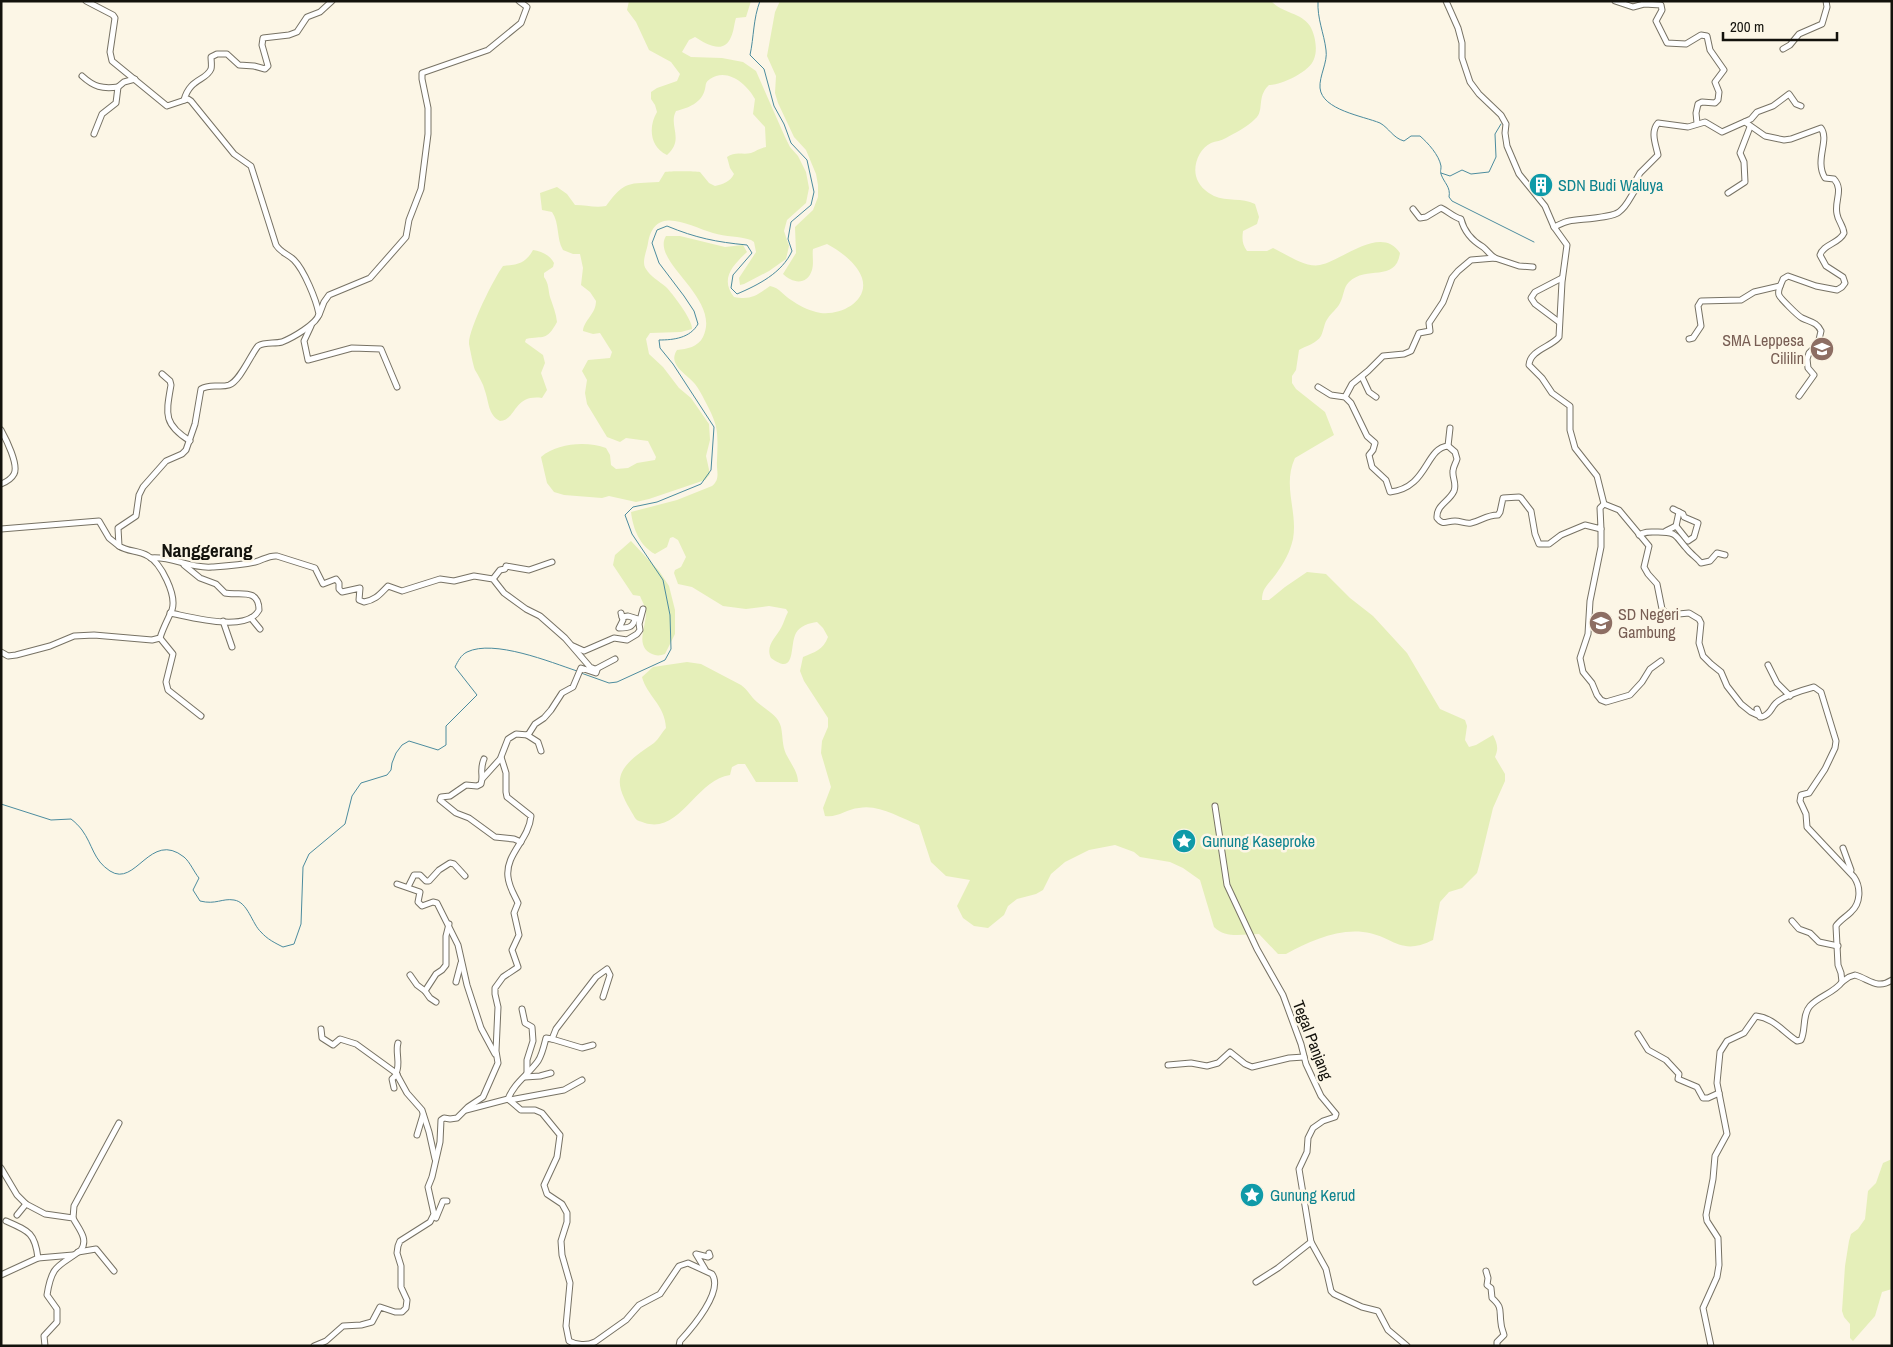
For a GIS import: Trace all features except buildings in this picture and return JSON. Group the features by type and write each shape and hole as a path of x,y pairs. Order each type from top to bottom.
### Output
{"street":[{"path":"86,1 114,16 110,52 114,63 167,106 184,100 191,101 234,154 251,166 276,245 282,252 294,260 300,268 316,303 319,315"},
{"path":"184,100 190,85 209,72 211,57 227,54 239,65 265,69 268,66 262,45 263,38 289,35 297,32 307,17 320,12 332,1"},
{"path":"397,387 381,349 352,348 308,360 304,341 307,332 319,315 329,295 370,278 406,237 409,220 420,189 429,120 422,73 482,52 493,46 515,28 525,16 527,7 519,1"},
{"path":"1448,1 1449,10 1458,28 1462,44 1462,58 1470,82 1478,94 1501,115 1506,124 1507,146 1522,179 1545,206 1554,227 1567,247 1562,278 1558,339 1532,356 1528,364 1542,378 1552,393 1570,406 1570,430 1575,448 1597,476 1604,504"},
{"path":"1615,1 1634,7 1644,4 1661,5 1662,10 1656,21 1667,43 1686,44 1701,35 1707,36 1710,50 1724,70 1715,82 1719,92 1718,100 1715,103 1699,103 1696,113 1697,123"},
{"path":"1784,49 1801,32 1822,24 1827,7 1826,1"},
{"path":"82,76 95,86 101,88 118,87 124,82 135,80"},
{"path":"94,134 102,114 116,103 118,87"},
{"path":"1554,227 1567,221 1618,213 1640,184 1636,180 1638,174 1658,155 1654,134 1657,124 1660,122 1668,125 1688,127 1705,122 1722,132 1745,122 1757,112 1773,106 1789,94 1796,104 1801,106"},
{"path":"1745,122 1765,136 1784,140 1821,128 1824,134 1821,170 1824,178 1834,179 1838,185 1837,214 1844,227 1844,233 1836,242 1823,249 1820,255 1826,266 1844,278 1842,288 1837,290 1827,289 1788,276 1784,278 1780,286 1779,295 1795,313 1800,318 1818,325 1821,331 1818,344 1807,359 1808,368 1814,376 1799,396"},
{"path":"1728,193 1745,182 1744,162 1740,153 1750,126"},
{"path":"1413,209 1420,218 1426,217 1441,208 1454,217 1461,219 1463,228 1474,242 1495,258 1519,266 1533,266"},
{"path":"1345,397 1352,384 1383,356 1404,354 1412,351 1419,333 1430,331 1429,323 1443,302 1452,278 1460,268 1473,259 1495,258"},
{"path":"1559,322 1535,304 1531,298 1536,292 1562,278"},
{"path":"1689,339 1693,338 1701,326 1698,306 1701,301 1741,300 1754,292 1780,286"},
{"path":"119,546 118,528 136,516 140,490 166,461 184,453 190,440 201,388 206,386 225,386 234,382 258,346 282,342 313,323"},
{"path":"162,374 170,381 171,385 169,421 176,431 190,440"},
{"path":"1362,376 1369,392 1376,397"},
{"path":"1318,387 1332,395 1345,397 1355,408 1367,436 1375,442 1373,450 1369,455 1371,465 1386,480 1390,492 1410,486 1425,470 1435,453 1442,446 1448,446 1453,449 1457,457 1453,470 1454,491 1437,512 1437,518 1441,522 1470,523 1486,516 1498,515 1503,498 1519,497 1531,511 1535,534 1541,544 1551,543 1561,535 1585,525 1600,529"},
{"path":"1448,446 1450,428"},
{"path":"1,430 14,458 15,470 12,477 1,484"},
{"path":"1604,504 1600,508 1601,547 1590,601 1588,634 1580,658 1583,672 1592,683 1598,698 1606,702 1630,695 1642,682 1650,669 1661,662"},
{"path":"1604,504 1619,510 1649,546 1644,566 1657,584 1662,609 1668,615 1689,614 1699,618 1701,623 1699,643 1703,656 1721,672 1727,686 1741,704 1760,717 1769,715 1776,703 1790,696 1814,687 1821,692 1836,741 1835,748 1825,770 1810,791 1801,796 1800,801 1806,812 1807,827 1845,865 1857,881"},
{"path":"1673,509 1683,514 1684,517 1698,523 1694,537 1689,541 1676,526"},
{"path":"1676,526 1679,512"},
{"path":"1,529 99,521 109,538 119,546 127,551 142,553 160,567 173,600 160,638 155,640 94,635 74,636 50,646 16,655 8,656 1,652"},
{"path":"1665,531 1676,526"},
{"path":"1639,536 1644,532 1665,531 1673,533 1701,563 1710,561 1717,553 1725,555"},
{"path":"150,558 167,558 182,564 212,567 252,562 275,555 312,566 317,570 324,584 332,579 336,579 342,592 360,588 359,600 364,602 372,601 379,597 388,586 402,591 440,579 454,581 474,576 493,579 504,593 526,609 540,616 573,646 590,667 596,668 615,659"},
{"path":"493,579 506,566 529,570 552,562"},
{"path":"170,613 236,622 251,618 259,610 258,601 255,598 246,593 226,593 216,584 200,578 182,564"},
{"path":"638,619 622,615 619,628 628,629 638,619 643,610"},
{"path":"251,618 260,629"},
{"path":"573,646 584,651 617,638 627,640 638,634 641,628 638,619"},
{"path":"223,621 232,647"},
{"path":"617,638 622,628"},
{"path":"160,638 172,654 166,684 168,690 201,716"},
{"path":"1768,665 1777,683 1790,696"},
{"path":"527,735 535,724 551,710 562,693 573,687 580,669 596,673 596,668"},
{"path":"1758,710 1760,717"},
{"path":"430,1222 434,1214 428,1187 441,1137 441,1119 454,1119 483,1097 498,1061 496,1051 498,1007 495,994 496,988 503,977 518,967 512,950 518,938 518,926 514,913 518,902 512,892 508,875 512,856 529,830 531,816 507,797 506,773 502,753 508,739 516,734 527,735 538,742 541,751"},
{"path":"502,758 483,778 479,786 466,785 450,796 441,797 440,800 456,813 469,818 496,837 521,842"},
{"path":"483,778 480,772 484,759"},
{"name":"Tegal Panjang","path":"1215,806 1227,885 1257,949 1282,994 1302,1044 1304,1057 1324,1101 1336,1114 1335,1117 1323,1121 1313,1128 1308,1138 1308,1150 1299,1169 1311,1242 1326,1269 1331,1291 1362,1307 1378,1311 1388,1330 1407,1346"},
{"path":"1842,982 1838,965 1836,926 1856,907 1859,896 1857,881 1843,848"},
{"path":"408,887 415,874 429,881 439,870 450,863 454,864 465,876"},
{"path":"397,884 421,893 418,902 421,906 424,907 433,902 436,903 449,924 458,945 467,985 481,1028 498,1061"},
{"path":"1792,921 1799,929 1810,933 1819,942 1838,946"},
{"path":"425,991 446,964 446,936 449,924"},
{"path":"456,982 462,960"},
{"path":"552,1039 556,1030 596,977 607,969 610,971 610,975 603,997"},
{"path":"410,975 417,985 436,1002"},
{"path":"1711,1346 1702,1308 1717,1277 1719,1265 1718,1238 1707,1221 1706,1215 1715,1156 1727,1134 1718,1083 1720,1052 1723,1045 1728,1040 1744,1033 1756,1016 1767,1018 1797,1041 1802,1038 1805,1019 1810,1006 1833,991 1849,977 1855,975 1875,984 1882,984 1892,980"},
{"path":"522,1009 524,1023 532,1027 533,1039 524,1076"},
{"path":"321,1029 322,1038 333,1045 340,1039 356,1044 397,1074 407,1093 423,1114 430,1132 436,1162"},
{"path":"1638,1034 1646,1048 1672,1065 1679,1074 1678,1079 1697,1087 1703,1098 1710,1098 1719,1093"},
{"path":"509,1099 513,1088 539,1059 546,1038 582,1048 593,1045"},
{"path":"394,1088 392,1080 397,1074 398,1069 398,1043"},
{"path":"1168,1065 1211,1065 1220,1061 1230,1052 1244,1064 1252,1067 1289,1058 1304,1057"},
{"path":"524,1076 540,1076 551,1073"},
{"path":"463,1112 509,1099 564,1090 582,1080"},
{"path":"509,1099 521,1110 535,1110 545,1115 560,1135 557,1157 544,1185 547,1194 562,1204 567,1213 567,1222 561,1241 562,1255 570,1283 566,1326 570,1342 578,1344 591,1344 595,1342 626,1320 638,1305 660,1294 682,1264 688,1264 705,1270 714,1277 713,1292 707,1307 680,1341 679,1346"},
{"path":"417,1135 423,1114"},
{"path":"45,1346 44,1336 57,1322 56,1309 46,1295 54,1269 83,1246 84,1240 73,1218 74,1206 119,1123"},
{"path":"1,1168 17,1195 26,1204 45,1214 73,1218"},
{"path":"314,1346 330,1338 340,1328 370,1323 380,1307 395,1312 404,1311 407,1300 400,1283 401,1266 397,1253 398,1246 404,1239 435,1220 442,1202 447,1201"},
{"path":"17,1215 26,1204"},
{"path":"6,1221 28,1231 32,1235 38,1258"},
{"path":"1256,1282 1278,1268 1311,1242"},
{"path":"1,1275 38,1258 96,1249 114,1271"},
{"path":"705,1270 696,1254 708,1257 710,1256 709,1253"},
{"path":"1486,1271 1487,1285 1491,1288 1492,1298 1498,1303 1502,1315 1501,1323 1504,1335 1497,1346"}],"green space":[{"path":"629,1 751,1 746,17 736,18 731,37 724,46 714,46 695,37 689,40 682,52 691,57 722,58 743,62 756,71 785,137 806,172 809,188 806,203 787,220 784,231 789,246 786,259 769,271 744,284 740,285 739,278 756,252 754,242 751,240 718,234 674,221 665,221 658,224 652,231 645,256 644,263 646,269 666,287 677,301 686,313 692,329 681,332 650,333 646,339 649,354 663,367 679,388 691,398 709,424 710,440 706,456 710,474 705,480 636,502 609,496 602,498 564,495 554,492 547,483 541,457 564,446 590,444 606,448 610,455 611,465 616,469 628,468 637,463 655,460 656,457 648,441 626,438 620,442 607,437 587,404 585,393 587,380 582,371 588,360 610,358 612,352 600,333 593,334 583,331 594,310 596,301 590,292 581,285 583,268 580,254 573,254 563,250 552,212 542,210 540,193 557,187 567,194 575,205 606,206 618,192 628,185 659,182 665,172 671,171 700,172 709,183 715,186 728,181 734,174 727,157 751,153 766,147 765,127 753,114 755,99 742,83 730,76 723,75 716,76 707,81 703,94 698,101 676,111 674,117 675,143 667,155 657,147 652,136 652,124 657,112 651,99 651,92 677,81 680,74 671,62 649,50 636,22 627,10"},
{"path":"780,1 1271,1 1302,18 1310,26 1315,38 1316,47 1311,64 1307,69 1294,77 1281,83 1269,85 1261,99 1258,116 1237,132 1207,145 1198,157 1195,171 1200,185 1214,196 1255,204 1259,217 1257,224 1243,231 1244,246 1247,251 1267,251 1273,248 1302,263 1314,265 1329,262 1372,243 1383,242 1392,245 1400,253 1393,268 1356,277 1349,282 1339,305 1329,316 1321,336 1299,350 1292,383 1296,389 1325,412 1334,435 1295,458 1291,468 1290,479 1294,518 1293,539 1284,562 1265,589 1262,600 1269,600 1307,572 1326,574 1350,598 1373,616 1407,653 1440,709 1465,720 1467,726 1465,740 1469,747 1493,735 1497,746 1495,757 1505,774 1505,781 1493,808 1477,873 1462,888 1449,892 1440,902 1433,940 1421,945 1404,946 1373,934 1342,932 1313,941 1286,954 1278,954 1259,934 1229,934 1219,931 1214,927 1200,880 1183,868 1170,862 1140,857 1134,852 1115,845 1089,850 1065,862 1051,874 1043,890 1017,899 1008,906 1004,915 988,928 974,926 963,918 957,906 970,880 946,876 931,862 919,825 889,812 867,807 834,816 825,816 823,808 831,787 821,753 822,741 828,727 828,718 804,681 800,671 803,657 824,645 828,637 823,628 817,622 800,628 794,639 791,658 785,664 779,663 771,658 769,650 788,612 786,609 769,606 746,609 723,606 692,587 678,584 674,573 675,570 681,567 686,557 678,540 673,537 670,538 667,547 655,554 641,542 633,525 631,512 677,500 712,486 717,477 717,436 713,417 698,388 679,369 674,360 677,350 692,347 703,337 706,323 703,308 668,257 664,246 666,236 680,236 725,247 743,245 747,252 737,262 728,279 730,290 734,297 745,298 753,296 770,286 776,288 803,307 813,311 833,313 850,307 861,295 863,287 862,278 856,267 827,244 813,249 813,267 807,279 795,281 783,274 796,253 795,227 813,210 818,197 818,185 816,174 806,150 794,137 778,103 775,93 776,76 767,56 775,12"},
{"path":"533,250 545,254 554,263 553,267 544,273 544,277 548,284 557,322 547,335 526,339 525,342 543,355 545,363 541,373 547,390 542,398 533,398 520,403 510,416 500,421 491,412 483,385 475,370 469,344 470,337 482,304 503,266 521,262"},
{"path":"631,541 659,571 669,586 675,610 675,634 663,655 650,653 643,645 645,607 640,596 633,595 613,565 615,555"},
{"path":"687,662 701,664 741,685 774,716 781,727 785,751 796,771 798,782 756,782 745,764 738,764 732,767 730,775 718,779 708,786 679,814 668,821 657,824 645,823 635,818 621,790 620,782 621,774 629,762 656,741 666,728 663,713 644,684 642,677 653,667"},
{"path":"1892,1159 1892,1289 1882,1292 1875,1316 1853,1341 1850,1338 1850,1324 1842,1311 1849,1241 1851,1234 1858,1229 1865,1219 1868,1191 1876,1183 1883,1163"}],"waterway":[{"path":"581,673 609,683 617,682 665,660 671,649 670,615 663,580 632,534 625,515 633,507 657,502 701,484 711,470 714,427 673,364 660,348 659,340 676,339 686,335 695,329 698,324 694,311 659,263 652,243 657,230 667,226 706,239 747,245 752,253 733,275 731,288 737,294 769,277 788,259 792,251 788,239 791,222 811,205 814,192 807,160 791,143 784,124 774,106 764,69 750,55 756,14 760,1"},
{"path":"1318,1 1326,55 1320,88 1322,96 1335,107 1380,123 1397,138 1404,141 1411,136 1420,136 1438,158 1441,174 1452,201 1534,242"},
{"path":"1441,173 1450,176 1462,170 1471,174 1489,172 1496,157 1495,134 1501,124"},
{"path":"1,804 51,820 71,819 82,830 104,867 119,874 128,872 152,854 162,850 172,851 184,857 199,878 193,890 200,901 234,900 239,902 263,934 271,941 283,947 294,944 301,924 303,867 309,854 345,824 352,796 361,783 387,775 391,770 396,753 402,745 409,741 438,750 446,745 446,726 477,695 455,667 463,655 478,649 507,650 577,671"}],"place":[{"name":"SDN Budi Waluya","path":"1541,185"},
{"name":"SMA Leppesa Cililin","path":"1822,349"},
{"name":"SD Negeri Gambung","path":"1601,623"},
{"name":"Gunung Kaseproke","path":"1184,841"},
{"name":"Gunung Kerud","path":"1252,1195"}],"district":[{"name":"Nanggerang","path":"207,550"}]}
